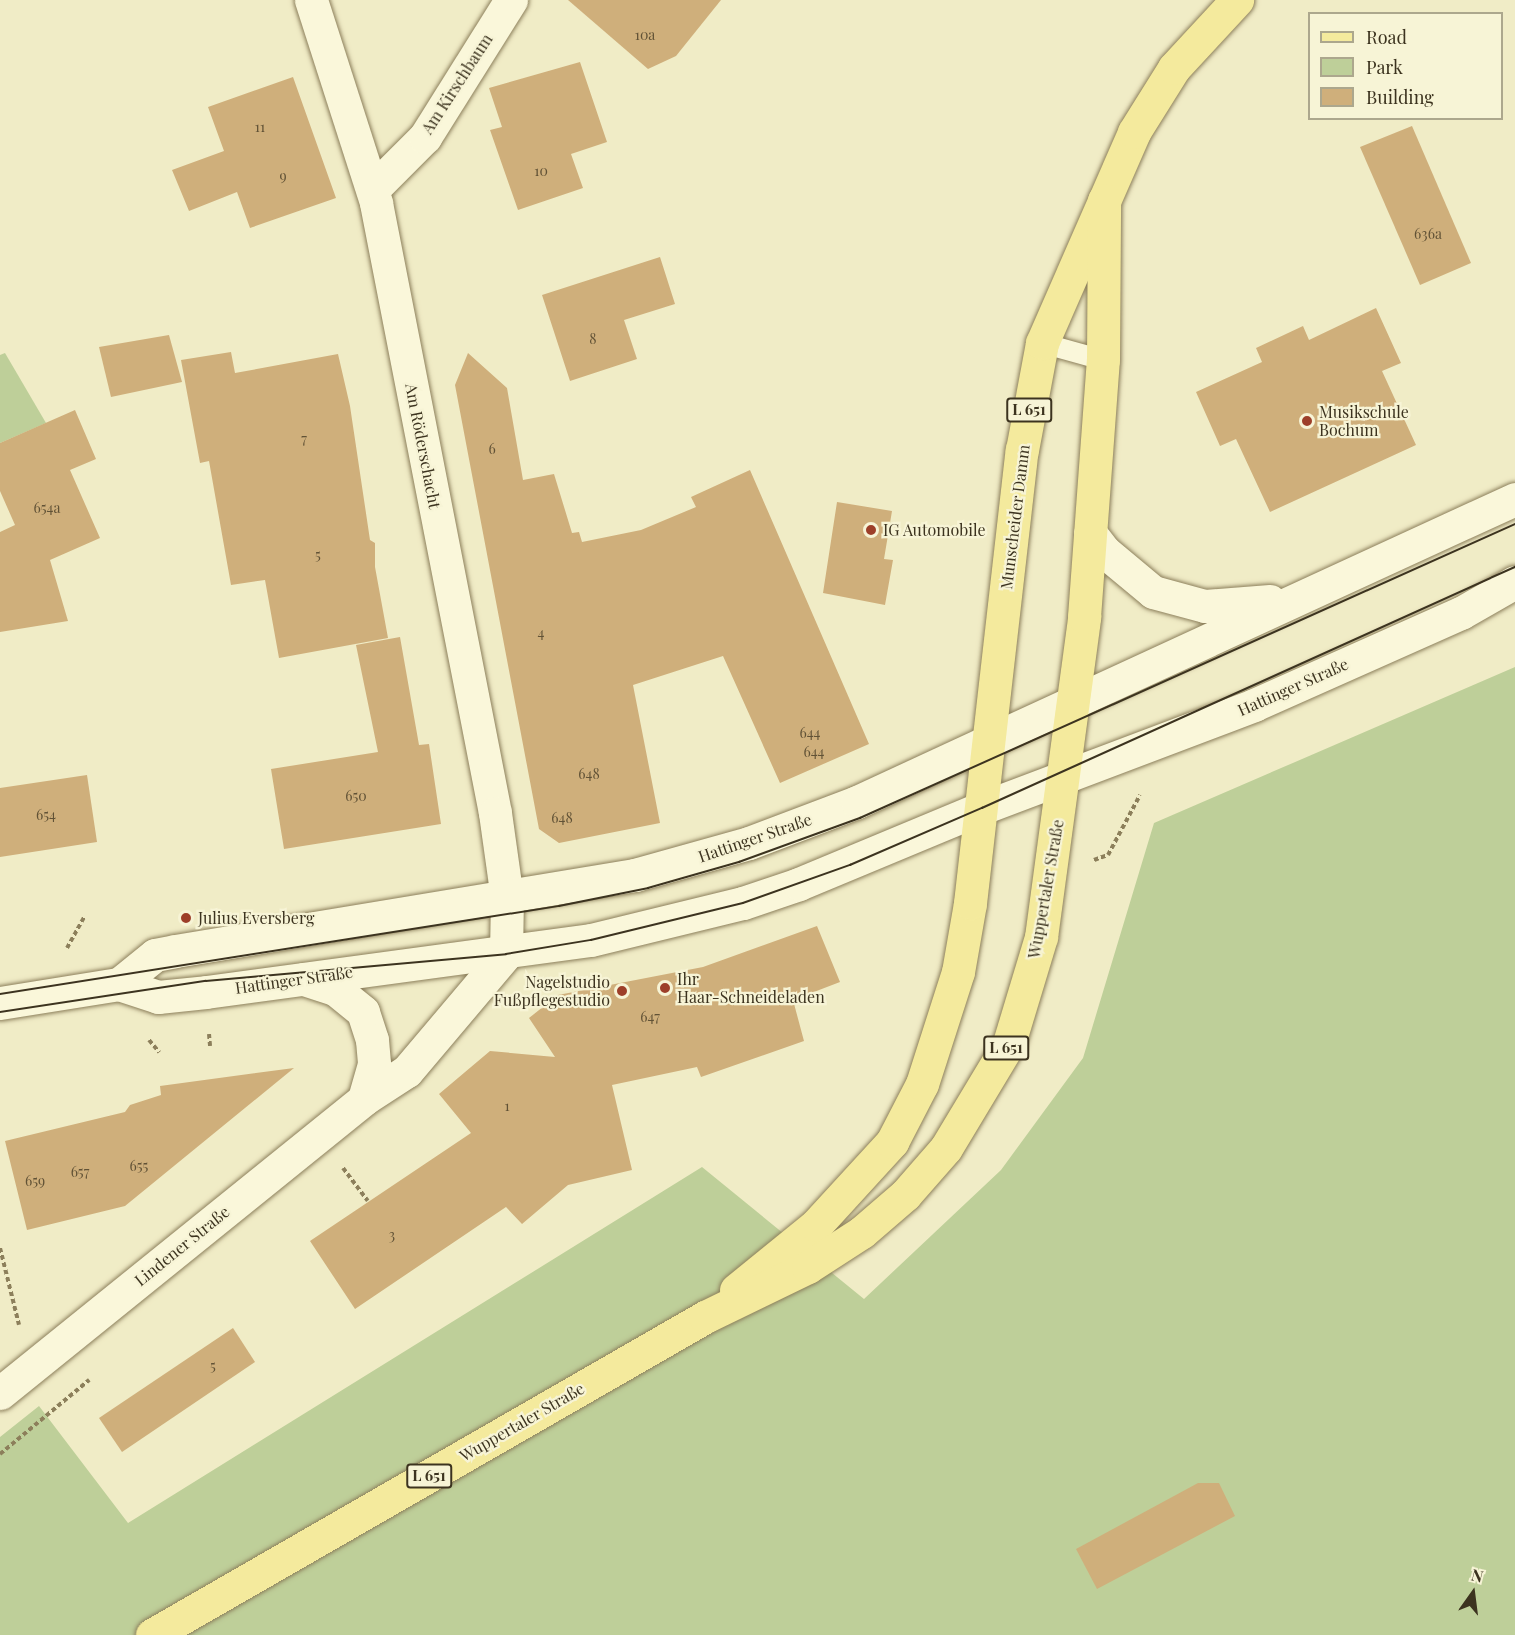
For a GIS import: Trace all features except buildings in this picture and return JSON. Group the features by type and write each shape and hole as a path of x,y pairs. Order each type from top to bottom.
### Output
{"main road":[{"name":"Munscheider Damm","path":"991,740 1022,450 1042,343 1134,132 1174,68 1238,0"},
{"name":"Munscheider Damm","path":"1073,700 1090,533 1103,360 1104,200"},
{"name":"L 651","path":"1065,779 1073,700"},
{"name":"L 651","path":"982,808 991,740"},
{"name":"Wuppertaler Straße","path":"152,1635 705,1317 808,1267 862,1232 905,1195 946,1148 1009,1043 1041,937 1065,779"},
{"name":"Wuppertaler Straße","path":"705,1317 785,1247 816,1225 892,1142 922,1084 958,972 970,903 982,808"}],"street":[{"name":"Am Röderschacht","path":"311,0 373,189 488,781 507,898"},
{"name":"Am Kirschbaum","path":"373,189 425,137 511,0"},
{"name":"Hattinger Straße","path":"119,984 155,955 635,875 749,843 857,802 1073,700 1515,499"},
{"name":"Hattinger Straße","path":"1090,533 1105,552 1153,592 1205,606 1293,599"},
{"name":"Hattinger Straße","path":"0,1003 119,984 158,997 506,954 591,940 743,903 850,865 982,808 1065,779 1265,700 1461,612 1515,582"},
{"path":"506,954 507,898"},
{"name":"Lindener Straße","path":"0,1393 364,1099 407,1071 506,954"},
{"path":"304,979 335,989 363,1012 372,1040 374,1064 364,1099"}],"lane":[{"path":"1042,343 1103,360"}],"path":[{"path":"1051,877 1108,855 1144,788"},
{"path":"148,1040 159,1052"},
{"path":"341,1165 368,1202"},
{"path":"0,1248 28,1370"}],"green space":[{"path":"5,353 46,423 0,443 0,355"},
{"path":"1515,667 1515,1635 0,1635 0,1437 39,1406 128,1523 702,1167 864,1299 1001,1170 1083,1058 1154,823"}],"tram line":[{"path":"0,994 559,906 648,888 739,862 860,818 1515,524"},
{"path":"0,1012 206,981 506,954 591,940 743,903 850,865 982,808 1515,567"}],"place":[{"name":"Musikschule Bochum","path":"1307,421"},
{"name":"IG Automobile","path":"871,530"},
{"name":"Julius Eversberg","path":"186,918"},
{"name":"Ihr Haar-Schneideladen","path":"665,988"},
{"name":"Nagelstudio Fußpflegestudio","path":"622,991"}]}
